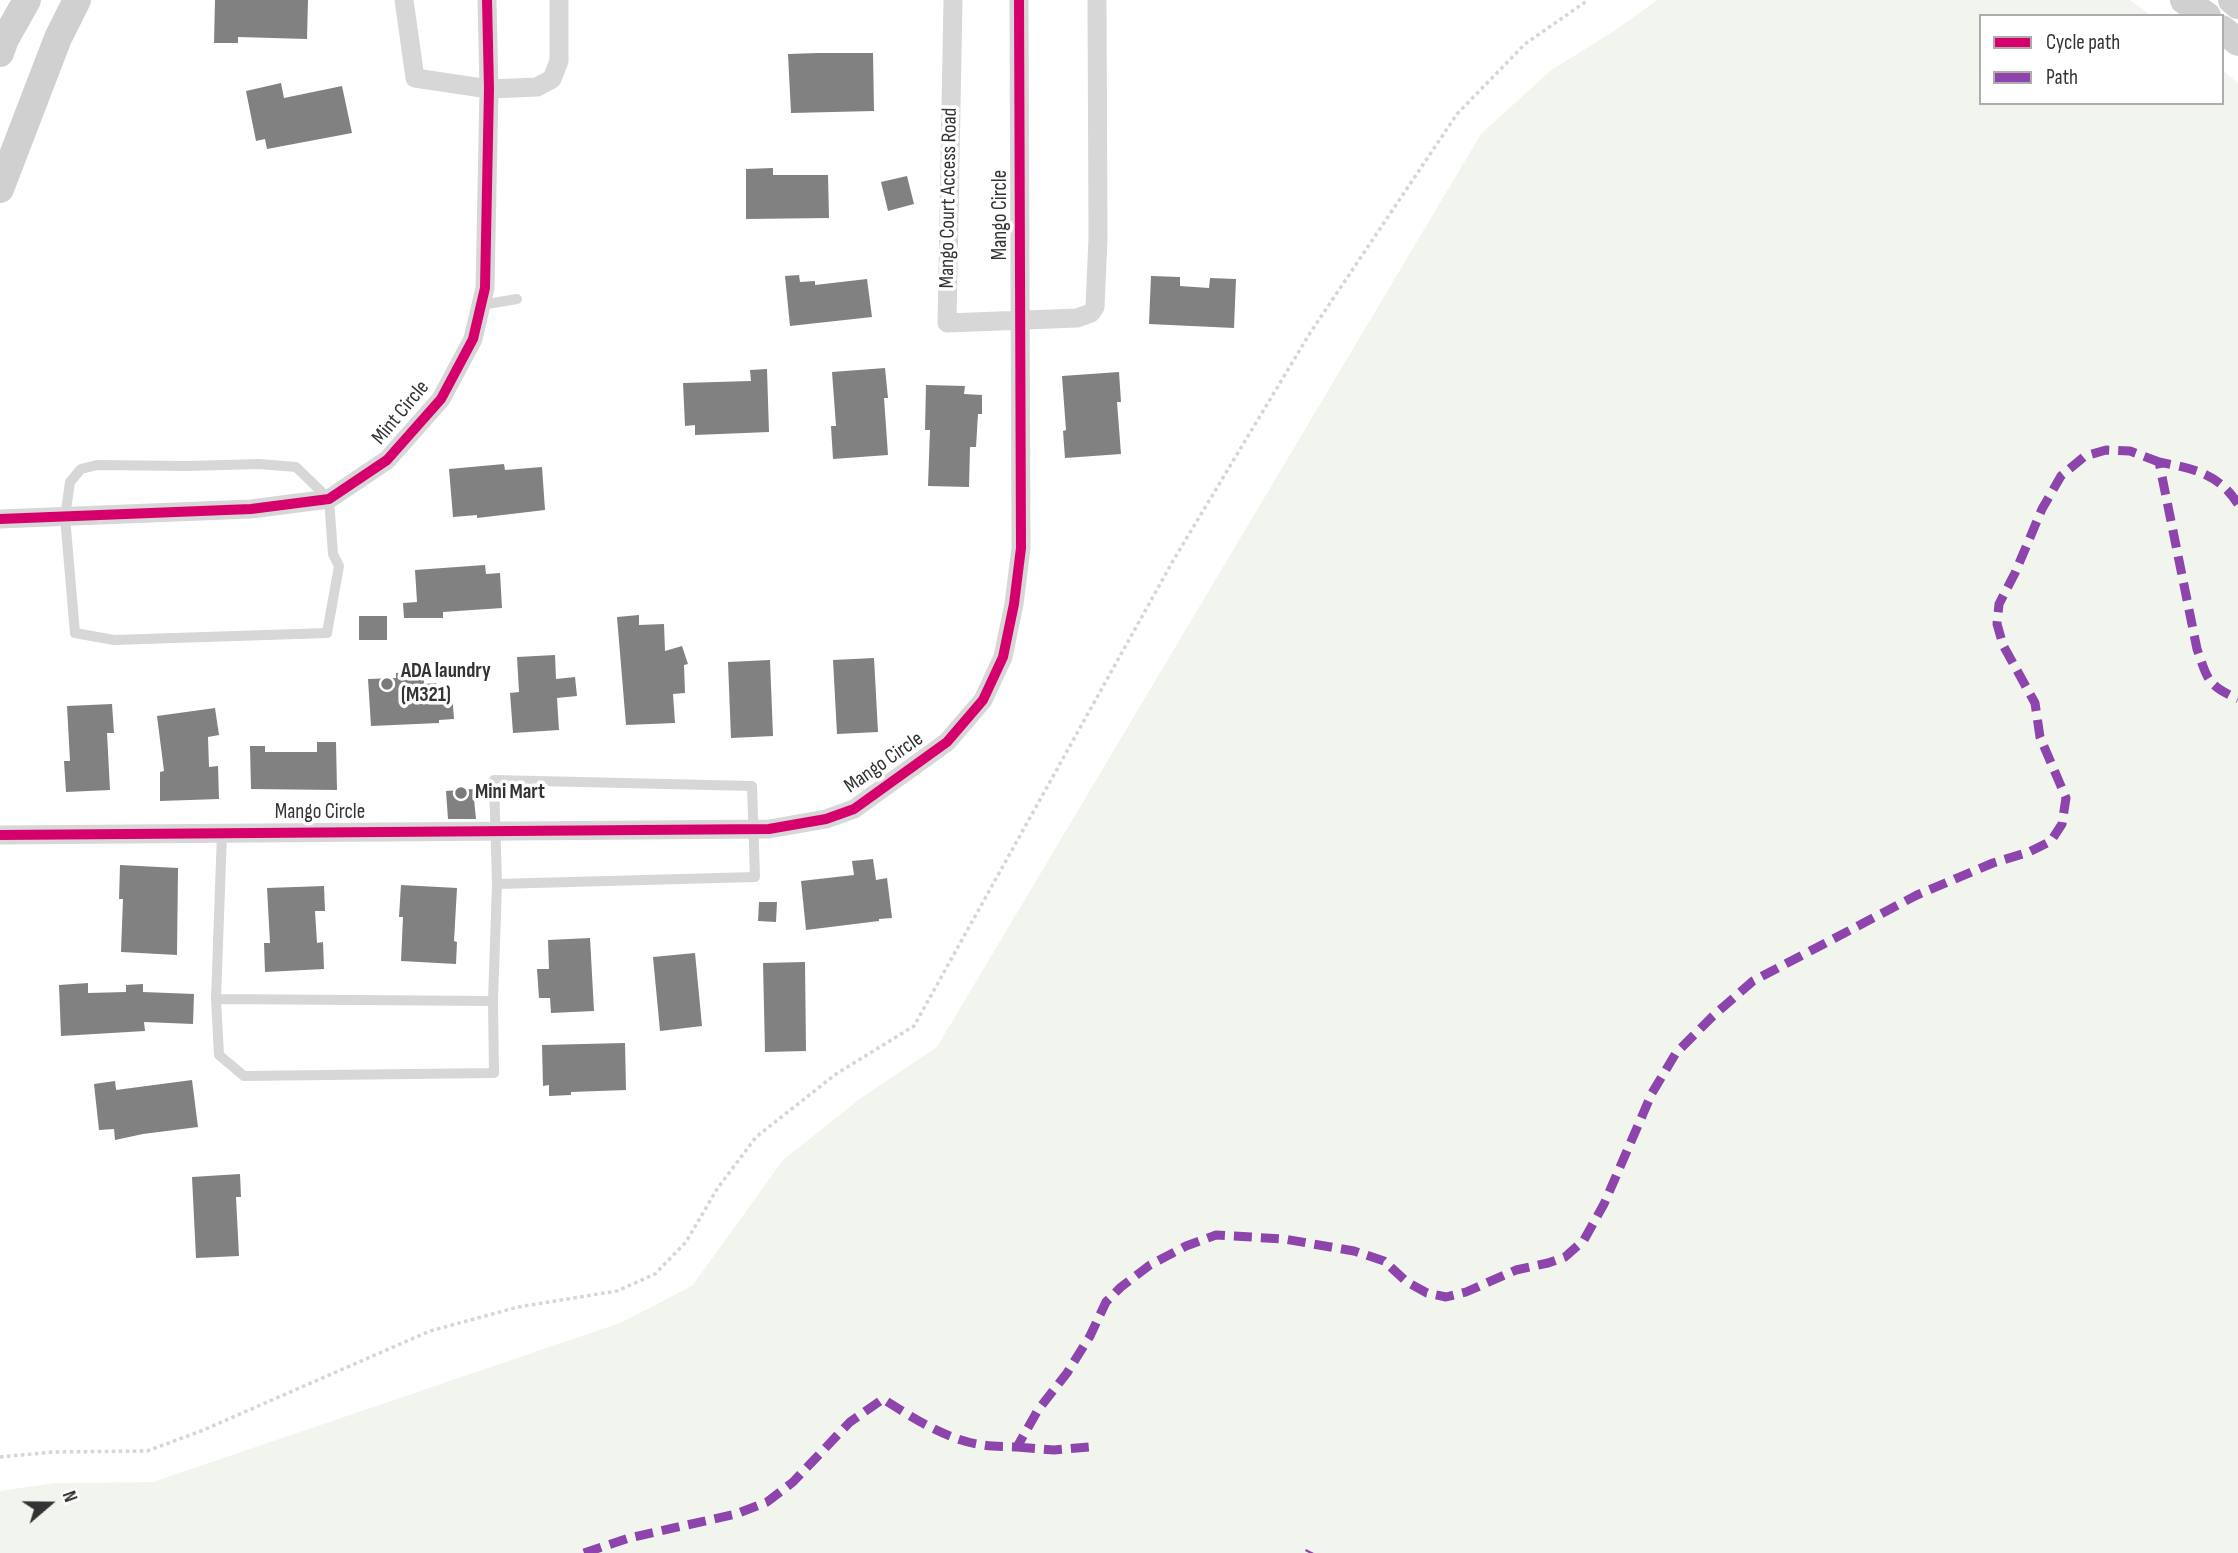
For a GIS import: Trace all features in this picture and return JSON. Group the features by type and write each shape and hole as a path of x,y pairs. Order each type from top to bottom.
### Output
{"main road":[{"path":"0,53 27,0"},
{"path":"0,189 5,161 77,0"},
{"path":"2184,0 2204,14"},
{"path":"2232,0 2238,5"},
{"path":"2224,31 2238,42"}],"street":[{"path":"404,0 415,78 489,89 537,87 552,79 559,61 559,0"},
{"name":"Mint Circle","path":"0,519 251,509 329,499 387,460 441,399 473,339 485,288 489,89 487,0"},
{"name":"Mango Court Access Road","path":"953,0 947,323 1021,321"},
{"name":"Mango Circle","path":"0,835 769,830 826,819 854,809 947,742 983,701 1003,657 1014,604 1021,548 1020,0"},
{"path":"1021,321 1077,318 1091,313 1095,307 1098,237 1097,0"}],"lane":[{"path":"481,304 517,299"},
{"path":"259,464 296,467 329,499 333,554 340,566 327,633 114,640 75,634 65,517 70,482 80,469 97,465 259,464"},
{"path":"222,833 216,999 219,1055 244,1076 494,1073 494,780 752,786 755,877 496,884"},
{"path":"216,999 493,1001"}],"path":[{"path":"0,1457 53,1452 147,1451 201,1432 430,1331 518,1307 617,1291 656,1274 686,1242 717,1189 756,1138 836,1074 915,1026 1174,559 1310,332 1457,114 1525,44 1588,0"}],"shaded area":[{"path":"1657,0 2130,0 2149,14 1979,14 1979,105 2224,105 2224,72 2238,83 2238,1553 0,1553 0,1491 55,1483 153,1482 620,1323 692,1286 783,1160 861,1098 937,1047 1481,134 1550,71"}],"building":[{"path":"215,0 308,0 307,39 238,37 238,43 214,43"},
{"path":"873,53 874,111 791,113 788,54"},
{"path":"281,83 284,98 342,86 352,133 267,149 265,139 256,141 246,91"},
{"path":"773,168 773,175 828,175 829,218 746,219 746,169"},
{"path":"907,176 914,204 888,211 881,182"},
{"path":"799,275 800,282 815,281 815,285 867,279 872,317 790,326 785,276"},
{"path":"1151,276 1180,277 1180,286 1209,288 1210,278 1236,279 1234,328 1149,324"},
{"path":"885,368 888,455 833,459 831,426 836,426 832,372"},
{"path":"767,369 769,432 695,435 695,425 685,426 683,383 751,381 750,370"},
{"path":"1119,372 1121,402 1117,402 1121,454 1065,458 1062,376"},
{"path":"926,385 965,386 964,394 982,395 982,414 978,414 976,447 970,447 969,487 928,486 930,430 925,430"},
{"path":"504,464 505,470 542,467 545,510 477,518 477,515 453,517 449,469"},
{"path":"485,565 486,574 500,573 502,608 443,612 443,618 404,618 403,603 417,602 415,570"},
{"path":"639,615 639,625 664,624 665,651 682,646 688,664 684,665 685,693 673,694 675,723 626,725 617,617"},
{"path":"359,616 387,616 387,640 359,640"},
{"path":"555,655 556,679 575,677 577,696 557,698 559,730 513,733 510,693 519,692 517,657"},
{"path":"874,658 878,732 837,734 833,660"},
{"path":"770,660 773,736 731,738 728,662"},
{"path":"424,671 424,684 436,683 437,694 452,693 454,719 439,720 439,723 371,726 368,679 396,678 396,673"},
{"path":"112,704 114,733 107,733 110,790 66,792 64,761 70,761 67,706"},
{"path":"215,708 219,735 208,737 209,767 218,766 219,799 160,801 160,772 164,771 157,716"},
{"path":"317,742 336,742 337,790 251,789 250,746 265,746 265,752 317,752"},
{"path":"473,789 476,819 448,819 446,791"},
{"path":"873,859 876,880 887,878 892,918 806,930 801,881 854,875 852,861"},
{"path":"120,865 178,868 177,955 121,952 123,899 119,899"},
{"path":"401,885 457,888 454,941 457,942 456,964 401,961"},
{"path":"324,886 325,911 315,911 317,943 323,942 324,969 265,972 264,943 270,943 267,888"},
{"path":"759,902 777,902 776,922 758,921"},
{"path":"590,938 594,1011 551,1013 550,998 539,998 537,969 549,969 548,940"},
{"path":"695,953 702,1026 660,1031 653,957"},
{"path":"805,962 806,1051 765,1052 763,963"},
{"path":"88,983 88,993 126,992 126,985 143,984 143,992 194,994 193,1024 144,1022 145,1031 61,1036 59,985"},
{"path":"625,1043 626,1090 571,1092 571,1095 549,1096 549,1085 543,1086 542,1045"},
{"path":"192,1080 198,1127 115,1140 114,1129 99,1130 94,1084 115,1081 116,1090"},
{"path":"240,1174 241,1197 236,1197 239,1256 196,1258 192,1177"}],"marked path":[{"path":"584,1553 629,1538 736,1514 767,1502 793,1482 850,1422 883,1399 906,1414 956,1438 987,1446 1017,1447 1038,1410 1067,1373 1090,1336 1106,1302 1150,1265 1186,1246 1216,1235 1284,1239 1354,1251 1384,1261 1407,1282 1427,1293 1446,1297 1466,1292 1516,1270 1565,1257 1584,1240 1604,1204 1652,1093 1676,1053 1753,981 1917,895 2051,841 2062,824 2066,798 2040,737 2035,703 2003,645 1997,624 1999,604 2042,509 2061,476 2085,456 2106,450 2130,451 2159,462"},
{"path":"2238,504 2222,485 2204,474 2159,462 2197,649 2214,685 2238,699"},
{"path":"1017,1447 1054,1450 1089,1447"}],"cycle path":[{"path":"0,519 251,509 329,499 387,460 441,399 473,339 485,288 489,89 487,0"},
{"path":"0,835 769,829 826,819 854,809 947,742 983,700 1003,657 1014,604 1021,548 1019,0"}],"place":[{"name":"ADA laundry (M321)","path":"387,684"},
{"name":"Mini Mart","path":"461,793"}]}
